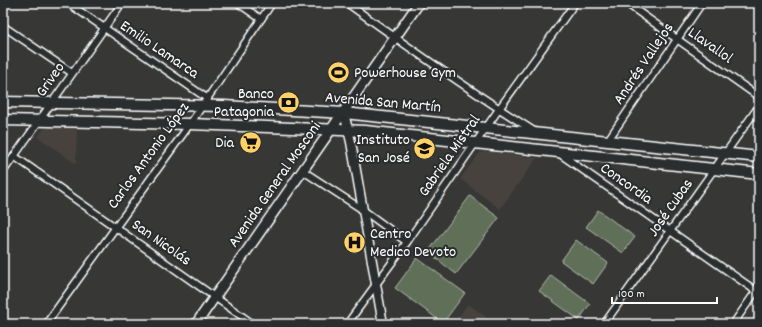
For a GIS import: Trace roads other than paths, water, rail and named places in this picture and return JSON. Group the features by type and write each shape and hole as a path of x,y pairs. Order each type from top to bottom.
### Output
{"main road":[{"name":"Avenida General Mosconi","path":"196,324 419,3"},
{"name":"Avenida San Martín","path":"3,102 51,104 204,102 215,106 344,112 759,157"},
{"name":"Avenida San Martín","path":"3,120 190,124 349,130 759,174"}],"street":[{"name":"Emilio Lamarca","path":"68,3 204,102"},
{"name":"Griveo","path":"3,172 122,3"},
{"path":"238,3 261,19"},
{"name":"Carlos Antonio López","path":"46,324 115,226 190,124 272,3"},
{"path":"347,3 394,37 535,132"},
{"name":"Gabriela Mistral","path":"347,324 407,242 499,109 575,3"},
{"name":"Llavallol","path":"626,3 759,97"},
{"name":"Andrés Vallejos","path":"608,140 702,3"},
{"path":"3,26 72,73"},
{"name":"José Cubas","path":"604,324 759,106"},
{"path":"344,112 349,130 383,324"},
{"name":"Concordia","path":"557,152 758,290"},
{"name":"San Nicolás","path":"14,156 253,324"},
{"path":"303,171 363,210 407,242"},
{"path":"733,324 758,290"}],"place":[{"name":"Powerhouse Gym","path":"338,73"},
{"name":"Banco Patagonia","path":"289,103"},
{"name":"Dia","path":"250,143"},
{"name":"Instituto San José","path":"425,149"},
{"name":"Centro Medico Devoto","path":"354,243"}]}
